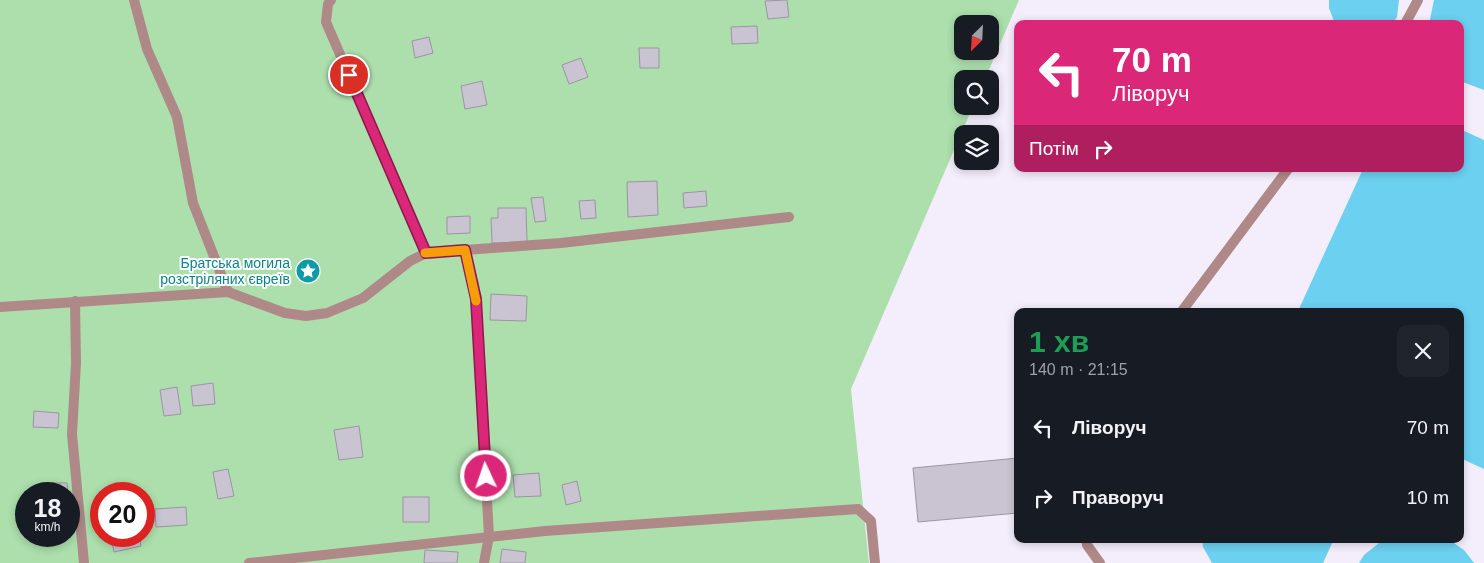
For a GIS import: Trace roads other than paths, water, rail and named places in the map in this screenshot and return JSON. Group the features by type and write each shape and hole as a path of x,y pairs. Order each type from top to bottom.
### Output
{"lane":[{"path":"134,0 147,49 177,117 193,203 228,292"},
{"path":"331,0 328,4 326,22 426,253"},
{"path":"1407,20 1418,0"},
{"path":"1184,308 1286,172"},
{"path":"0,307 228,292 285,313 306,316 327,314 363,298 410,262 426,253 560,243 789,216"},
{"path":"465,250 476,299 490,536 484,563"},
{"path":"75,301 76,363 72,434 84,563"},
{"path":"249,563 490,536 858,509 871,521 875,563"},
{"path":"1087,543 1100,563"}],"water":[{"path":"1329,0 1399,0 1395,20 1334,20 1329,8"},
{"path":"1434,0 1484,0 1484,90 1464,82 1464,20 1430,20"},
{"path":"1464,131 1484,140 1484,469 1464,460 1464,308 1299,308 1362,172 1464,172"},
{"path":"1202,543 1332,543 1323,563 1212,563"},
{"path":"1379,543 1454,543 1464,550 1474,563 1359,563 1364,555"}],"place":[{"name":"Братська могила розстріляних євреїв","path":"308,271"}]}
